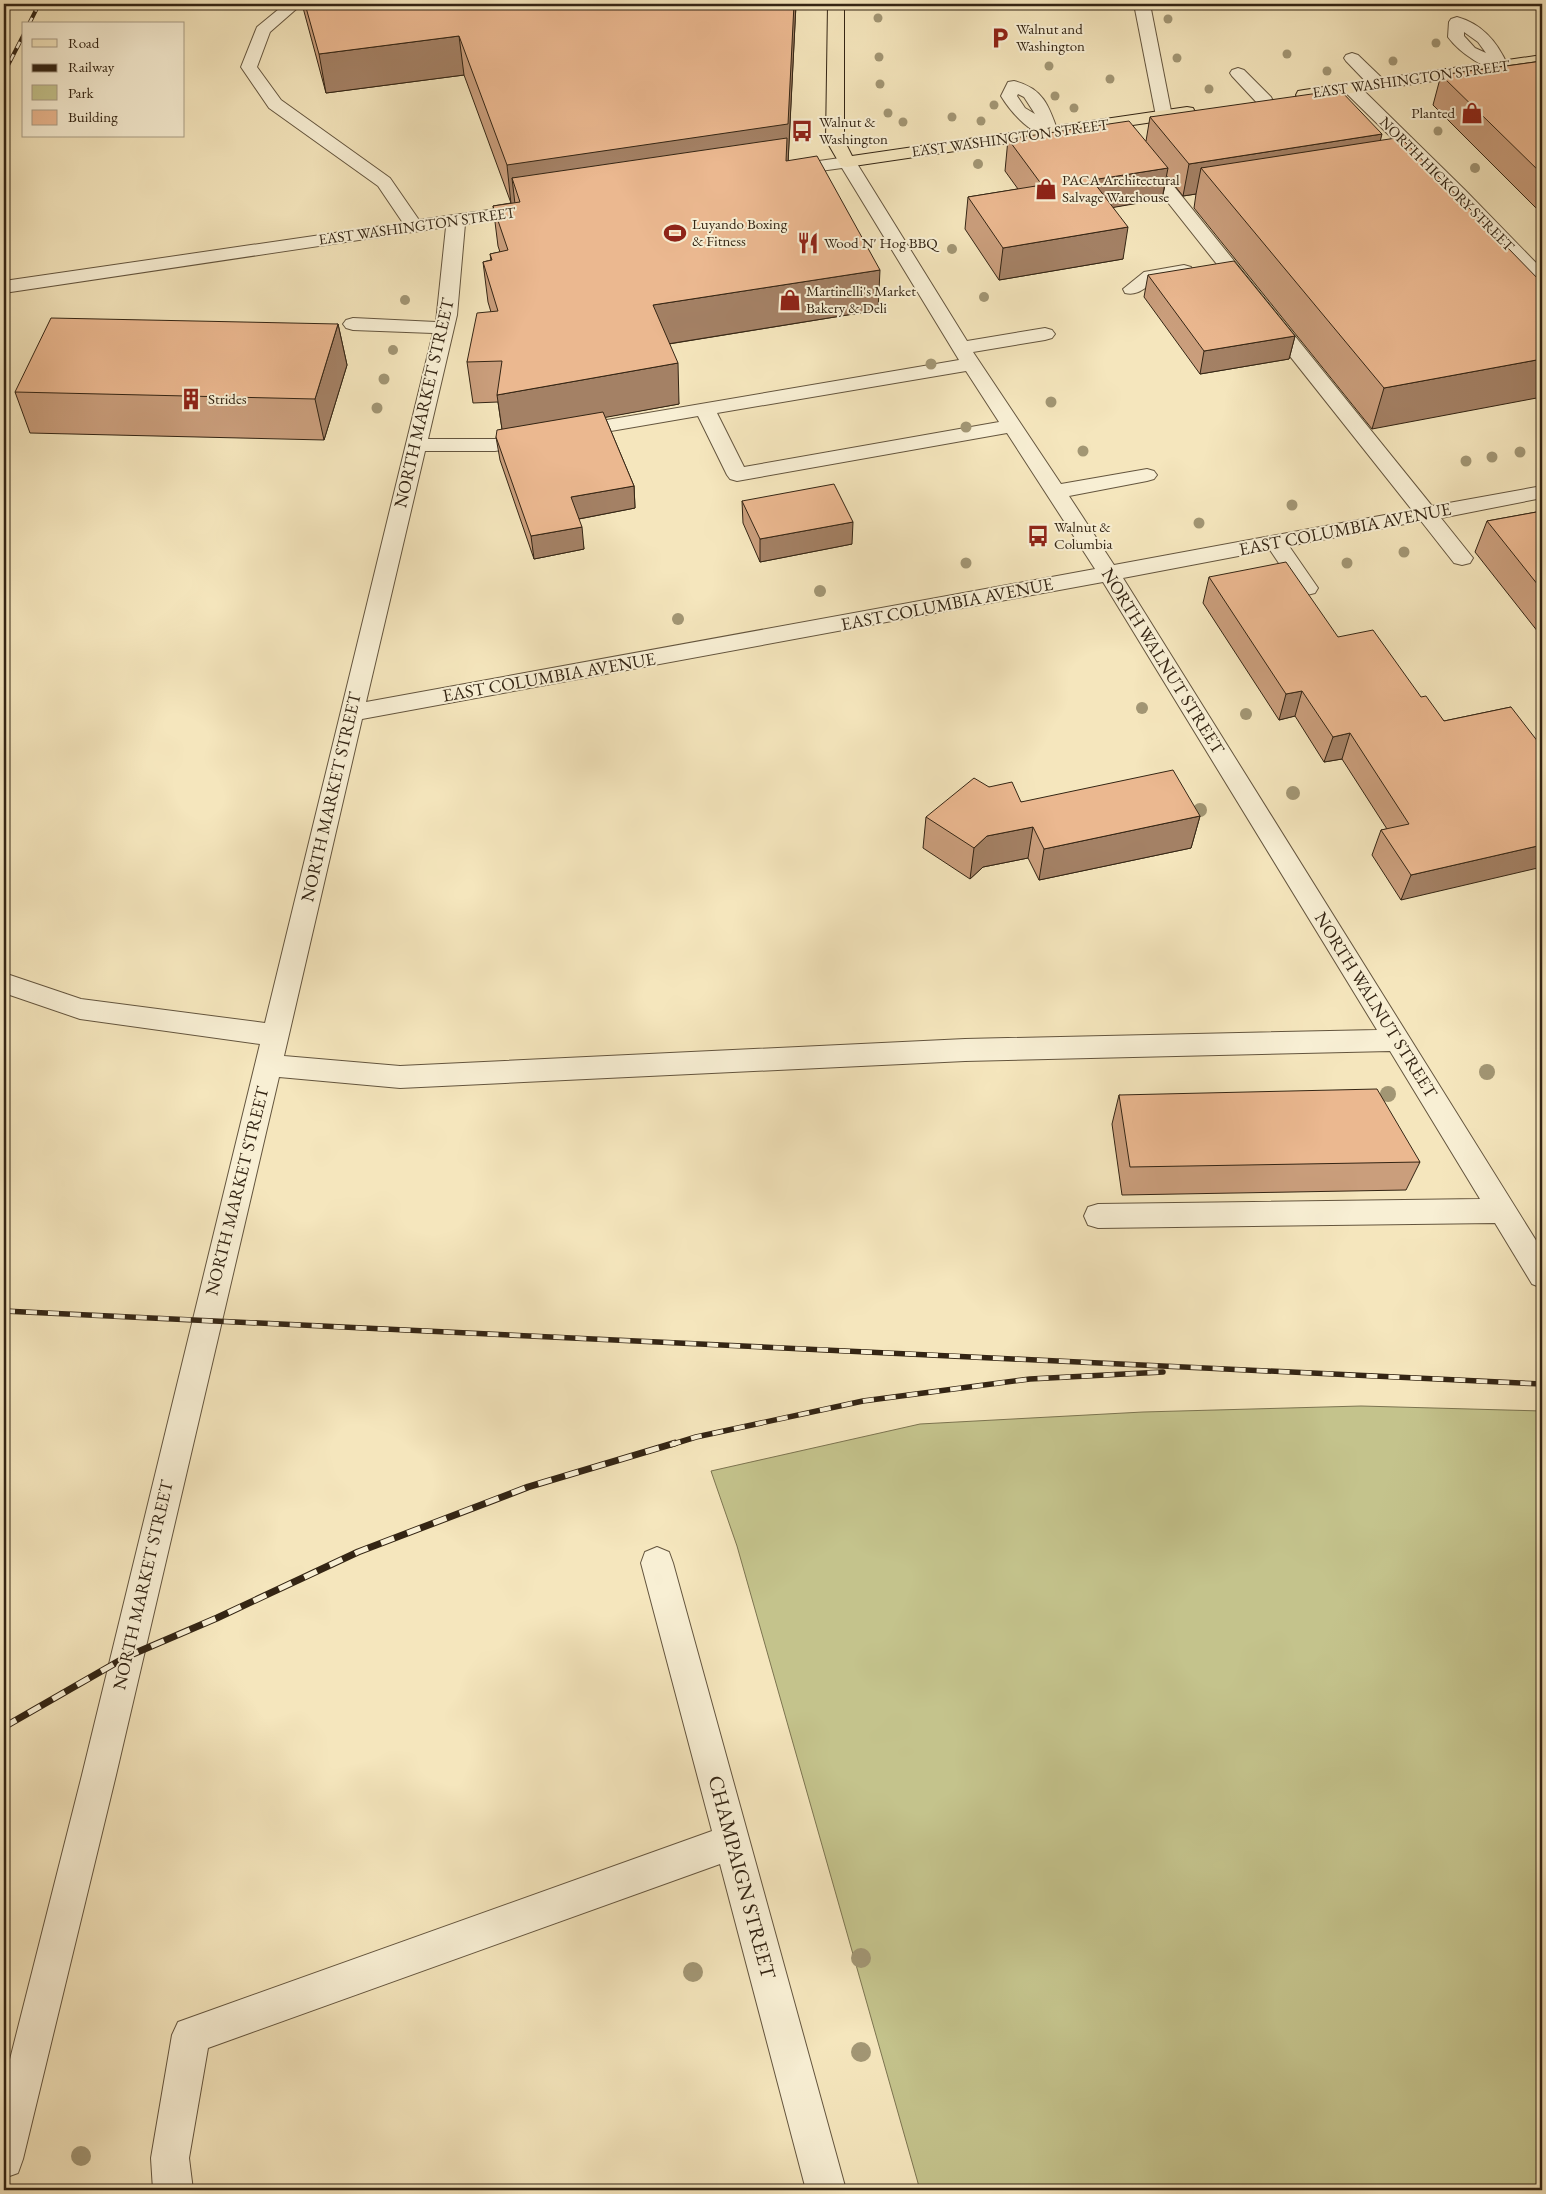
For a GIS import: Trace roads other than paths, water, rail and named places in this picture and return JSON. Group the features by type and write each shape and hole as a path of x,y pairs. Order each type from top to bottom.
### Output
{"main road":[{"name":"NORTH WALNUT STREET","path":"836,4 836,140 847,162"},
{"name":"EAST WASHINGTON STREET","path":"1247,104 1542,60"},
{"name":"EAST WASHINGTON STREET","path":"847,162 1200,110"}],"street":[{"path":"294,4 263,30 249,67 275,104 384,182 415,227"},
{"path":"1142,4 1164,116"},
{"path":"1352,58 1378,84"},
{"path":"1238,73 1265,101"},
{"name":"NORTH HICKORY STREET","path":"1350,88 1420,166 1519,256 1542,280"},
{"path":"1113,123 1462,558"},
{"name":"EAST WASHINGTON STREET","path":"770,174 847,162"},
{"name":"NORTH WALNUT STREET","path":"847,162 966,356 1110,574 1542,1274"},
{"path":"1178,204 1197,201"},
{"name":"EAST WASHINGTON STREET","path":"4,287 544,208"},
{"name":"NORTH MARKET STREET","path":"4,2159 98,1775 447,315 456,221"},
{"path":"1519,256 1542,252"},
{"path":"1132,289 1151,276 1227,265"},
{"path":"353,324 443,328"},
{"path":"415,445 495,446 705,410 966,356 1045,334"},
{"path":"705,410 737,475 1012,426"},
{"path":"1055,492 1147,475"},
{"name":"EAST COLUMBIA AVENUE","path":"351,713 1110,574 1542,492"},
{"path":"1276,543 1308,588"},
{"path":"4,983 80,1009 275,1035"},
{"path":"268,1065 400,1077 965,1050 1397,1040"},
{"path":"1098,1216 1503,1211"},
{"name":"CHAMPAIGN STREET","path":"657,1563 826,2190"},
{"path":"173,2190 170,2158 191,2035 732,1842"}],"railway":[{"path":"30,22 39,4"},
{"path":"4,73 22,38"},
{"path":"4,1311 1542,1384"},
{"path":"670,1445 696,1437 863,1401 1030,1379 1163,1372"},
{"path":"4,1727 126,1657 217,1618 358,1552 528,1487 675,1443"}],"place":[{"name":"Walnut and Washington","path":"1000,38"},
{"name":"Planted","path":"1472,113"},
{"name":"Walnut & Washington","path":"802,131"},
{"name":"PACA Architectural Salvage Warehouse","path":"1046,189"},
{"name":"Luyando Boxing & Fitness","path":"675,233"},
{"name":"Wood N' Hog BBQ","path":"808,243"},
{"name":"Martinelli's Market Bakery & Deli","path":"790,300"},
{"name":"Strides","path":"191,399"},
{"name":"Walnut & Columbia","path":"1038,536"}]}
